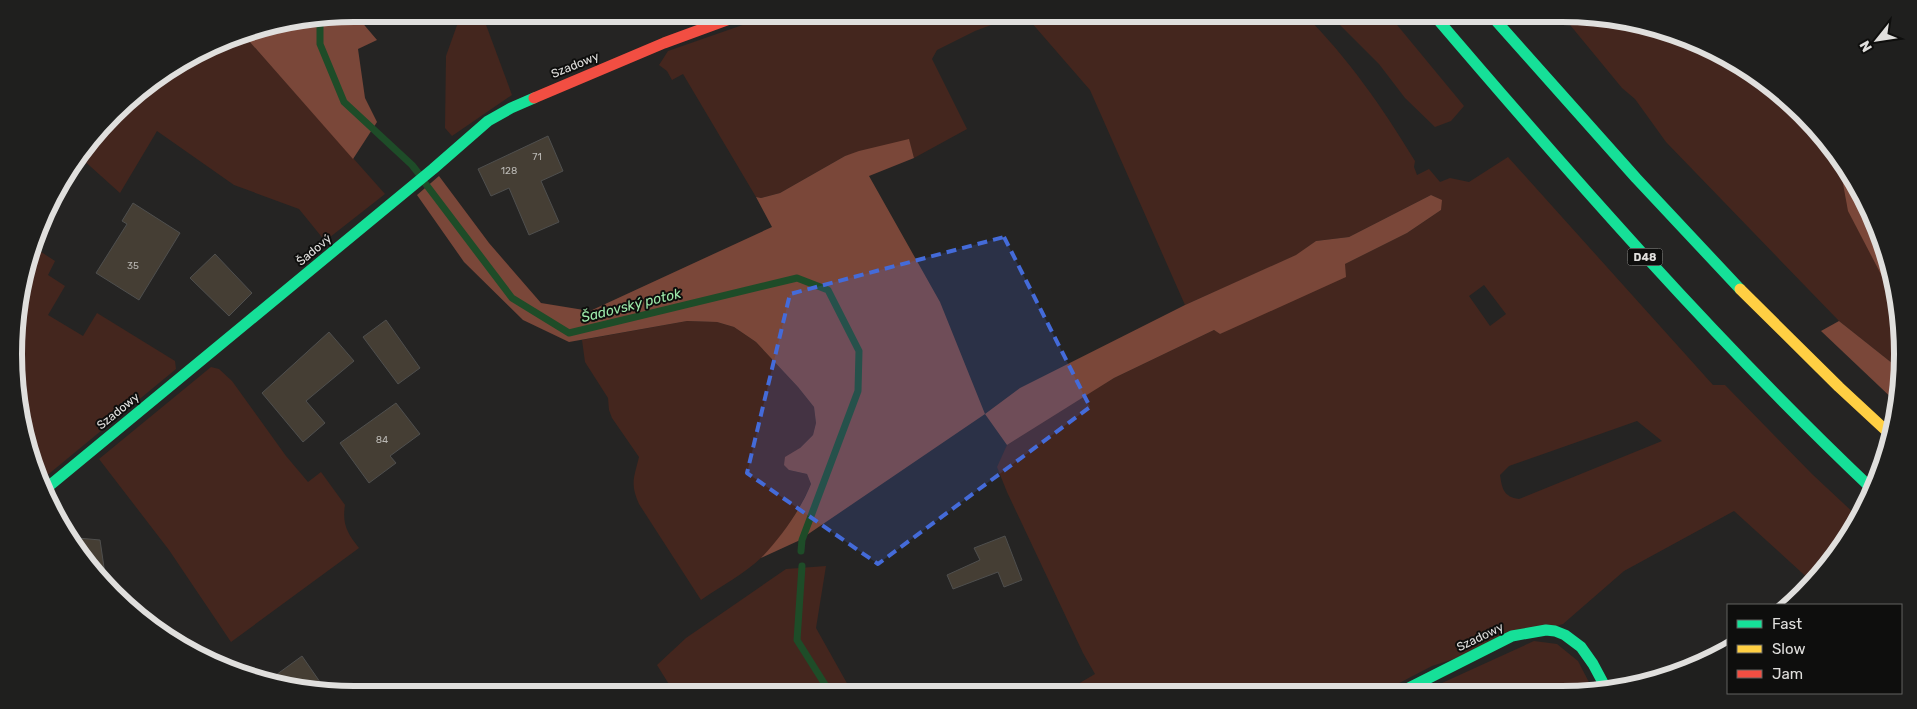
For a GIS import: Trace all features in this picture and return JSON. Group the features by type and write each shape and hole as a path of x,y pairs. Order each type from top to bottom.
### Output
{"main road":[{"name":"Szadowy","path":"433,169 488,121 511,108 664,44 722,22"},
{"name":"D48","path":"1440,22 1605,214 1712,330 1783,403 1868,485"},
{"path":"1497,22 1639,183 1732,281 1810,359 1885,430"},
{"name":"Šadový","path":"212,352 433,169"},
{"name":"Szadowy","path":"50,486 212,352"},
{"name":"Szadowy","path":"1413,686 1512,636 1527,632 1554,630 1568,636 1582,647 1604,684"}],"highlighted area":[{"path":"1004,237 1090,407 878,564 747,473 790,294"}],"shaded area":[{"path":"362,22 377,40 358,49 365,98 377,122 353,159 248,40 311,25"},
{"path":"458,22 485,22 512,95 452,136 445,128 446,56"},
{"path":"751,22 999,22 975,31 937,50 932,59 967,129 914,158 909,140 845,156 780,193 761,198 756,197 683,74 672,80 667,71 659,65 668,51"},
{"path":"1031,22 1312,22 1336,48 1377,103 1415,161 1414,167 1417,175 1429,169 1440,182 1450,178 1469,182 1508,157 1713,385 1725,385 1812,474 1854,513 1839,539 1807,578 1734,511 1624,571 1563,624 1432,666 1393,686 1075,686 1095,674 1083,653 997,467 1007,445 1114,378 1214,330 1220,334 1345,264 1407,233 1441,210 1441,200 1431,195 1349,237 1316,241 1297,255 1185,305 1090,90","holes":["1484,285 1506,314 1490,326 1469,296","1637,421 1662,441 1519,499 1507,494 1502,484 1500,475 1509,466"]},
{"path":"1337,22 1395,22 1464,106 1451,121 1435,127 1405,98 1379,64"},
{"path":"1568,22 1606,25 1627,29 1669,40 1690,48 1747,78 1765,91 1797,120 1826,152 1845,181 1885,275 1892,311 1894,365 1839,321 1666,142 1635,99 1622,88"},
{"path":"248,40 385,194 325,241 299,209 234,185 157,131 120,193 84,161 91,152 136,105 170,78 208,57"},
{"path":"909,139 914,158 869,176 940,302 985,414 798,541 761,558 789,523 811,484 807,474 789,470 784,465 785,457 800,448 813,435 816,423 814,407 756,342 734,327 717,322 687,321 569,342 523,320 464,262 417,195 439,176 489,243 541,303 590,311 772,227 756,197 761,198 780,193 845,156"},
{"path":"1841,174 1869,227 1877,248 1887,286 1848,211"},
{"path":"1431,195 1442,200 1441,210 1407,233 1345,264 1346,277 1220,334 1214,330 1114,378 1007,445 985,414 1020,388 1185,305 1296,255 1316,241 1349,237"},
{"path":"39,251 55,261 48,275 65,286 48,315 83,336 97,313 175,361 176,369 46,476 29,419 25,398 22,354 25,311"},
{"path":"687,321 717,322 734,327 756,342 814,407 816,423 813,435 800,448 789,470 807,474 811,484 790,523 769,550 755,563 701,600 639,504 634,491 634,476 639,457 612,418 608,398 585,362 582,340"},
{"path":"1839,321 1894,365 1892,398 1821,331"},
{"path":"211,367 219,369 232,381 286,456 308,482 321,472 345,505 344,518 346,528 359,548 231,642 169,550 99,459"},
{"path":"826,566 816,628 849,686 670,686 657,665 686,638 786,569"},
{"path":"1534,641 1557,644 1578,661 1591,685 1584,686 1435,686"}],"building":[{"path":"548,136 563,171 541,181 559,222 529,235 509,188 491,196 478,169"},
{"path":"133,203 180,233 139,300 96,273 127,224 122,221"},
{"path":"215,254 252,293 229,316 190,278"},
{"path":"386,320 420,368 398,384 363,337"},
{"path":"329,332 354,361 306,401 325,423 303,442 262,393"},
{"path":"396,403 420,434 390,456 396,463 369,483 340,443"},
{"path":"1005,536 1022,580 1004,587 998,572 953,589 947,575 980,560 974,548"},
{"path":"77,538 100,540 105,573"},
{"path":"302,656 322,685 311,684 274,676"}],"waterway":[{"name":"Šadovský potok","path":"320,24 320,44 344,102 412,165 419,174"},
{"name":"Šadovský potok","path":"425,183 512,298 569,333 797,278 828,290 859,351 858,391 802,540 801,551"},
{"name":"Šadovský potok","path":"802,566 797,640 826,686"}],"traffic: fast":[{"path":"1440,22 1538,136 1700,316 1813,432 1868,485"},
{"path":"1497,22 1636,178 1740,289"},
{"path":"50,486 433,169 488,121 534,98"},
{"path":"1413,686 1512,636 1546,630 1565,635 1581,647 1604,684"}],"traffic: slow":[{"path":"1740,289 1885,430"}],"traffic: jam":[{"path":"534,98 664,43 721,22"}]}
